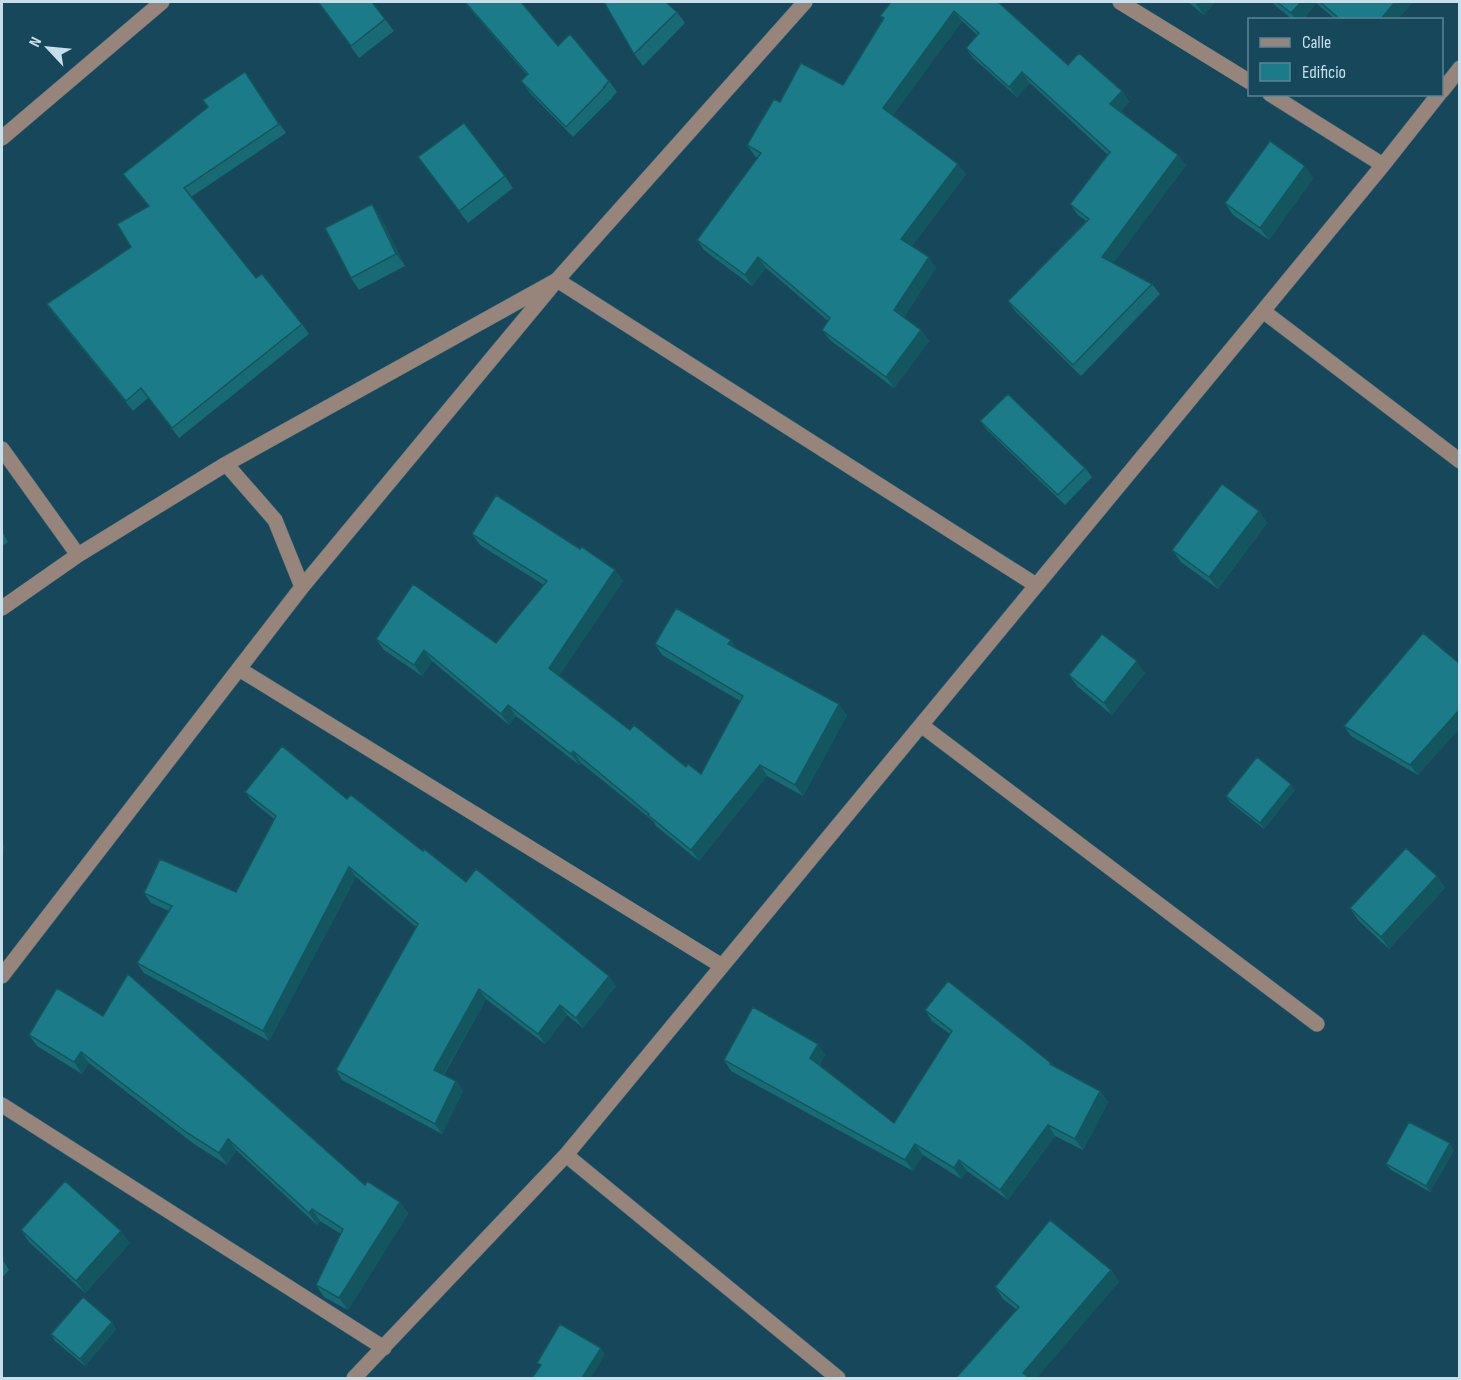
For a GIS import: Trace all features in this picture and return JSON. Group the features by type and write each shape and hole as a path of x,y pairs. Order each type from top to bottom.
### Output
{"street":[{"path":"2,138 162,2"},
{"path":"2,976 302,587 557,280 805,2"},
{"path":"1120,2 1248,81"},
{"path":"1443,90 1459,71"},
{"path":"1273,96 1383,165"},
{"path":"354,1378 566,1155 1263,311 1436,96"},
{"path":"2,608 78,555 226,464 557,280"},
{"path":"557,280 1036,585"},
{"path":"1263,311 1460,461"},
{"path":"2,449 78,555"},
{"path":"226,464 275,520 302,587"},
{"path":"239,669 722,966"},
{"path":"921,725 1317,1024"},
{"path":"2,1105 384,1348"},
{"path":"566,1155 838,1378"}],"building":[{"path":"320,2 372,2 385,19 351,46"},
{"path":"465,2 521,2 558,46 570,34 609,81 566,127 521,81 528,74"},
{"path":"604,2 666,2 677,12 634,54"},
{"path":"891,2 998,2 1068,65 1079,53 1122,91 1110,104 1178,155 1102,257 1152,284 1073,365 1008,301 1089,219 1070,204 1110,152 1022,72 1009,87 966,48 979,33 954,11 883,108 958,164 901,239 929,257 894,310 921,330 886,377 822,330 830,318 758,257 745,275 697,240 761,153 747,145 774,99 780,102 801,63 843,85 884,18 880,16"},
{"path":"1277,2 1301,2 1291,13"},
{"path":"1320,2 1395,2 1382,18 1339,18"},
{"path":"245,72 279,124 184,188 256,278 262,274 302,324 172,428 141,388 126,401 47,304 131,247 117,224 149,206 123,174 208,107 203,100"},
{"path":"464,123 505,176 459,211 418,157"},
{"path":"1270,141 1305,166 1260,228 1225,203"},
{"path":"372,204 396,254 351,278 325,228"},
{"path":"1008,394 1085,468 1058,495 980,421"},
{"path":"1222,484 1259,511 1209,577 1172,550"},
{"path":"496,495 580,549 582,547 615,570 549,668 630,730 634,725 686,767 688,764 701,774 743,696 655,644 676,608 731,640 728,644 839,704 795,785 760,765 691,850 573,751 571,754 508,705 501,714 424,650 414,665 376,639 413,584 496,643 547,581 472,534"},
{"path":"1423,633 1460,664 1460,709 1410,765 1344,726"},
{"path":"1102,634 1137,661 1104,703 1069,675"},
{"path":"282,746 347,799 351,795 466,882 476,869 609,976 576,1018 560,1005 538,1034 479,989 434,1070 456,1081 435,1124 336,1070 418,924 349,867 263,1031 137,963 172,906 144,893 160,859 236,892 276,816 245,792"},
{"path":"1257,757 1291,784 1260,823 1226,796"},
{"path":"1406,848 1437,876 1381,937 1350,908"},
{"path":"128,974 365,1185 367,1181 400,1202 339,1298 316,1285 343,1229 312,1209 309,1213 228,1139 219,1153 186,1132 81,1052 74,1062 29,1035 57,988 103,1016"},
{"path":"948,981 1050,1064 1100,1091 1075,1139 1048,1125 1000,1190 959,1160 954,1168 915,1144 905,1160 724,1060 753,1007 818,1044 810,1058 894,1123 952,1031 925,1010"},
{"path":"1409,1122 1450,1143 1426,1186 1386,1164"},
{"path":"65,1181 121,1231 76,1281 21,1230"},
{"path":"1050,1220 1111,1270 1023,1373 1028,1376 1025,1378 956,1378 1019,1307 995,1287"},
{"path":"83,1297 112,1322 80,1359 51,1334"},
{"path":"560,1324 601,1348 582,1378 532,1378 541,1365 537,1363"}]}
